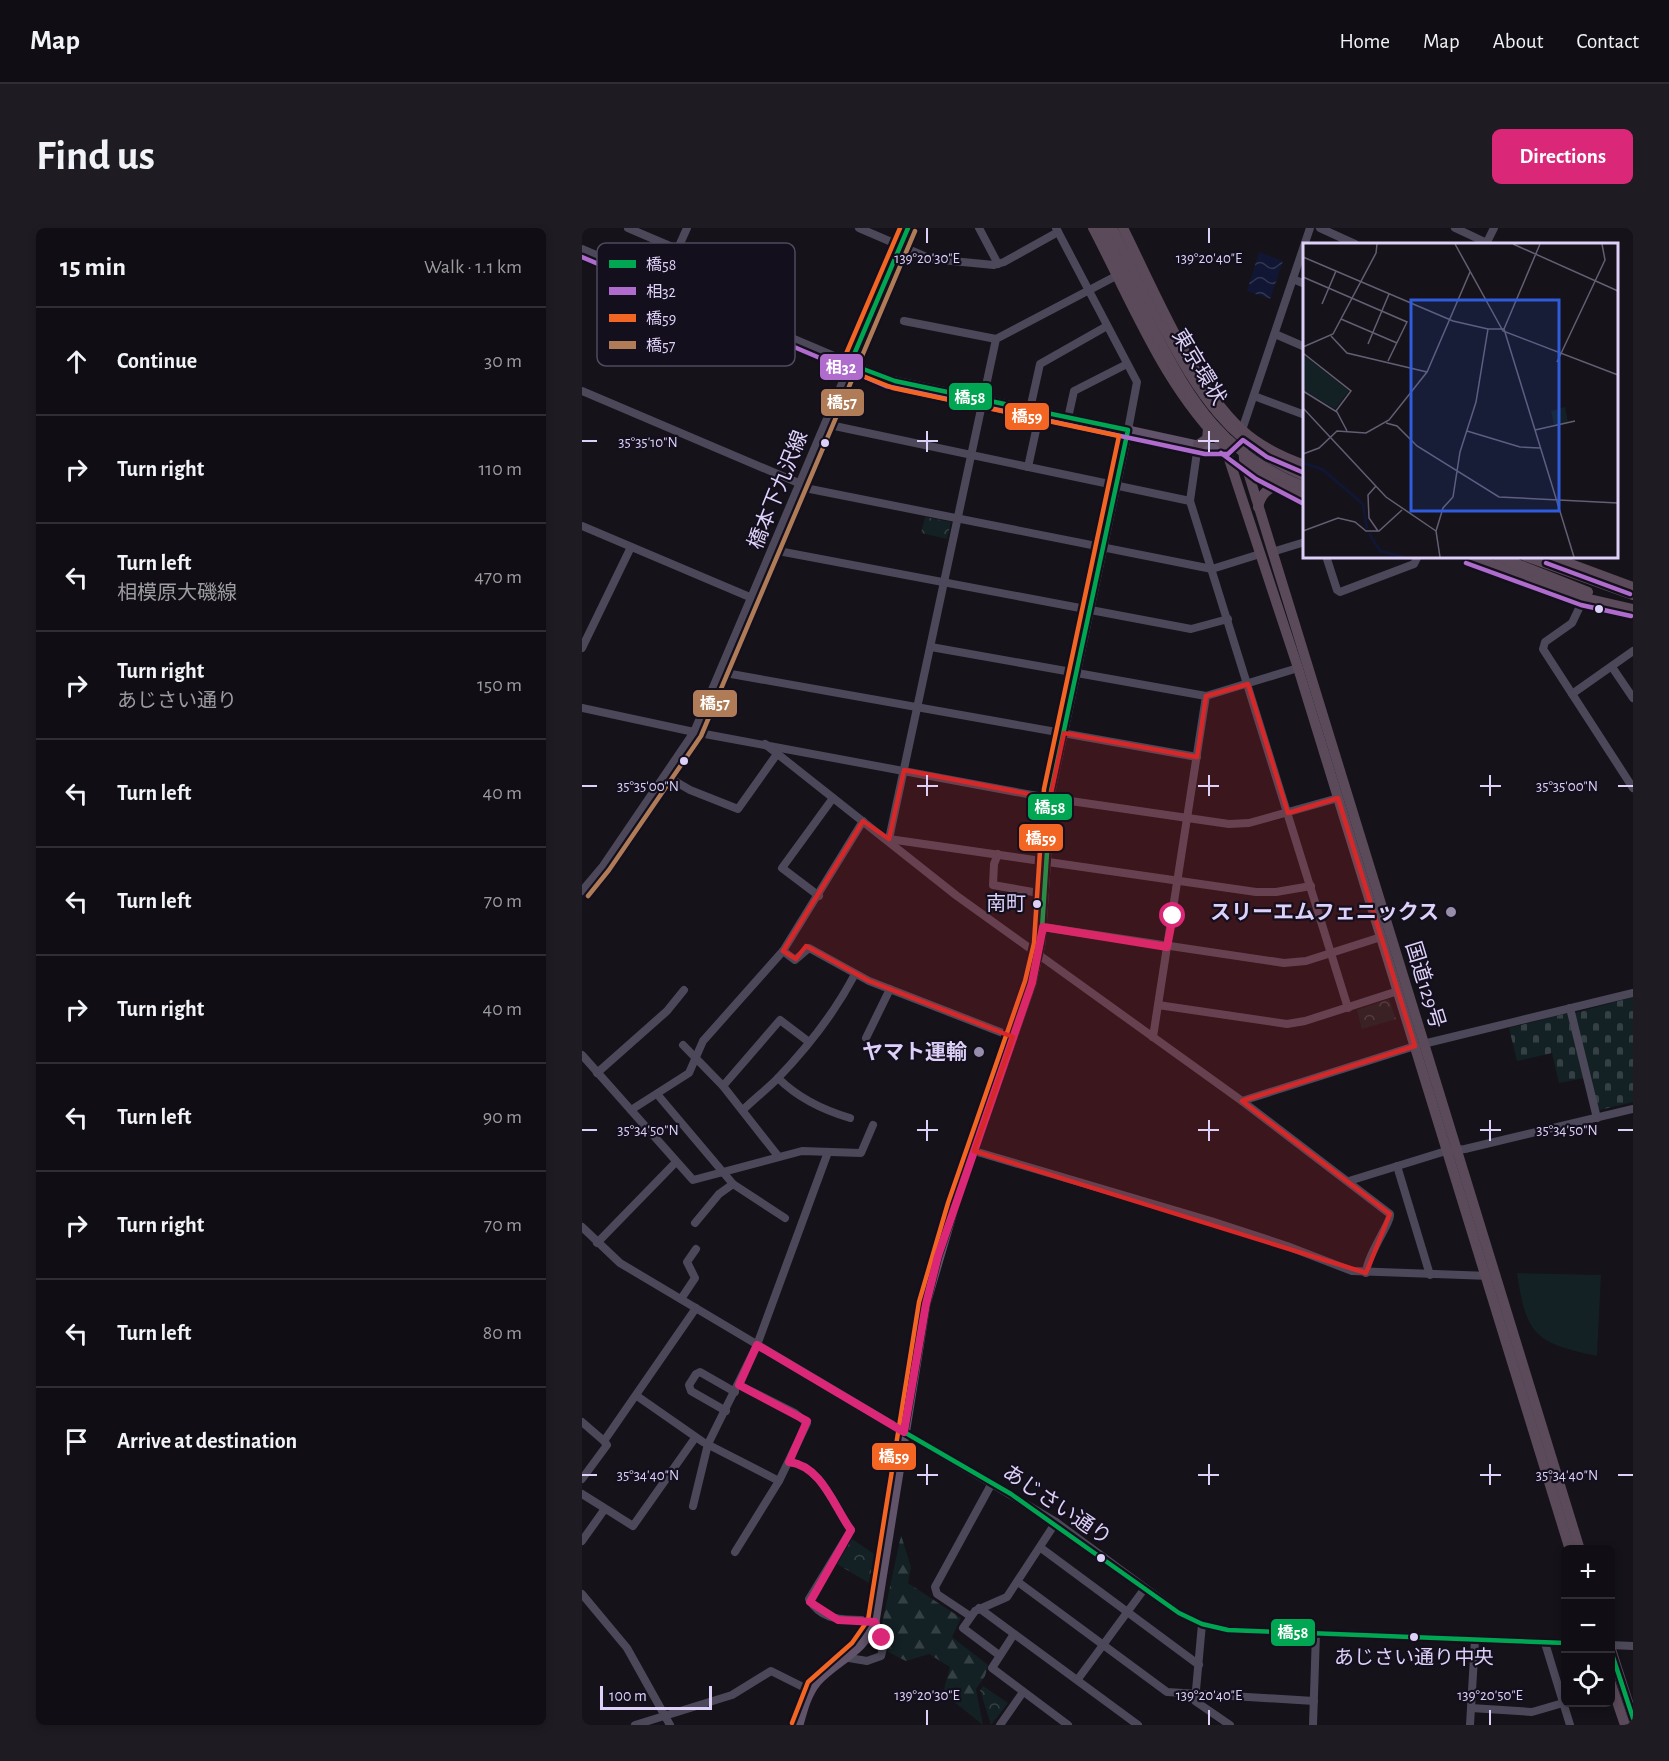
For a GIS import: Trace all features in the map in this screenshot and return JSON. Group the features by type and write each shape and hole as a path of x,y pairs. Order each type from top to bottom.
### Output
{"highway":[{"path":"1093,228 1165,369 1208,429 1245,464 1303,495"},
{"name":"東京環状","path":"1102,228 1158,327 1198,388 1232,430 1267,458 1303,475"},
{"name":"東京環状","path":"1112,228 1192,399 1223,438 1263,468 1303,486"},
{"path":"1123,228 1205,385 1219,405 1242,430 1271,450 1303,464"},
{"path":"1198,445 1208,439 1208,429"},
{"path":"1235,474 1235,455 1242,430"},
{"name":"国道129号","path":"1242,430 1245,464 1419,1045 1446,1151 1491,1276 1578,1545"},
{"name":"国道129号","path":"1226,447 1298,668 1398,992 1458,1151 1491,1276 1569,1545"},
{"path":"1258,508 1261,497 1270,488 1285,487"},
{"path":"1474,558 1584,598 1633,608"},
{"path":"1502,558 1633,608"},
{"path":"1530,558 1633,596"},
{"path":"1553,558 1633,587"},
{"path":"1613,1653 1633,1718"},
{"path":"1615,1694 1625,1725"}],"main road":[{"path":"799,1725 811,1691 824,1676 849,1658 867,1639 875,1622 926,1304 938,1256 1039,955 1043,927 1050,798 1128,430 1198,445 1226,447 1242,430"}],"street":[{"path":"628,228 663,243"},
{"path":"680,243 687,228"},
{"path":"795,341 888,379 1128,430 1137,384 1057,230 998,264 931,259 859,228"},
{"name":"橋本下九沢線","path":"582,891 603,866 694,732 908,228"},
{"path":"979,228 998,264"},
{"path":"1305,243 1310,228"},
{"path":"1320,228 1353,243"},
{"path":"1455,228 1484,243"},
{"path":"1486,243 1494,228"},
{"path":"582,249 597,256"},
{"path":"1242,430 1303,249"},
{"path":"904,321 996,339 1116,276"},
{"path":"1293,279 1303,283"},
{"path":"1030,409 1040,364 1107,326"},
{"path":"1275,334 1303,346"},
{"path":"889,839 996,339"},
{"path":"1068,418 1074,391 1127,364"},
{"path":"582,391 800,486 1212,569 1260,554"},
{"path":"1254,396 1303,414"},
{"path":"1028,467 1040,412"},
{"path":"825,424 1190,501"},
{"path":"1198,445 1190,501 1348,1008"},
{"path":"582,526 752,598"},
{"path":"1272,552 1303,543"},
{"path":"582,648 631,547"},
{"path":"773,550 1191,630 1228,619"},
{"path":"1327,558 1337,590 1340,592 1414,564 1417,558"},
{"path":"1584,598 1572,624 1542,646 1633,788"},
{"path":"931,647 1206,696 1298,668"},
{"path":"1572,694 1633,651"},
{"path":"1615,665 1633,698"},
{"path":"720,672 1197,757"},
{"path":"1153,1036 1206,696"},
{"path":"582,708 694,732 1050,798 1187,818 1239,824 1288,813 1338,798"},
{"path":"765,744 889,839 957,896 1242,1101 1392,1216 1373,1248 1366,1273"},
{"path":"666,776 690,790 738,809 777,754"},
{"path":"819,896 782,868 833,798"},
{"path":"631,1110 690,1073 703,1041 783,951 819,896 863,821"},
{"path":"889,839 1267,893 1311,886"},
{"path":"998,854 994,864 993,885 1044,894"},
{"path":"1043,927 1284,963 1306,961 1381,937"},
{"path":"783,951 795,960 809,948 855,974 1013,1036"},
{"path":"743,1110 778,1078 809,1042 838,1004 855,974"},
{"path":"866,1038 890,989"},
{"path":"597,1073 667,1011 684,990"},
{"path":"1158,1005 1287,1024 1305,1021 1398,992"},
{"path":"1242,1101 1419,1045 1633,993"},
{"path":"1570,1008 1597,1118"},
{"path":"723,1086 780,1020 809,1042"},
{"path":"683,1045 723,1086 778,1156"},
{"path":"582,1055 693,1180 778,1156 810,1150 861,1153 873,1125"},
{"path":"778,1078 794,1092 826,1111 850,1118"},
{"path":"657,1094 734,1184 785,1218"},
{"path":"1349,1181 1446,1151 1458,1151 1633,1109"},
{"path":"974,1151 1160,1205 1287,1246 1352,1271 1491,1276"},
{"path":"693,1506 708,1444 757,1345 828,1152"},
{"path":"597,1243 676,1162"},
{"path":"1397,1166 1430,1275"},
{"path":"695,1222 719,1194 734,1184"},
{"name":"あじさい通り","path":"582,1227 620,1263 1056,1522 1179,1613 1202,1624 1228,1630 1561,1643"},
{"path":"681,1299 695,1278 687,1263 696,1250"},
{"path":"604,1441 696,1308"},
{"path":"726,1411 691,1391 689,1385 696,1374 700,1372 807,1421 779,1481 735,1552"},
{"path":"637,1396 695,1438 779,1481"},
{"path":"582,1422 607,1445 582,1479"},
{"path":"582,1494 604,1510 633,1526 695,1438"},
{"path":"789,1462 813,1474 826,1487 851,1530 810,1602 838,1620 875,1622 884,1644 881,1656 867,1661 849,1658"},
{"path":"970,1616 937,1594 935,1587 992,1483"},
{"path":"582,1541 604,1510"},
{"path":"999,1655 963,1628 970,1616 979,1608 1007,1597 1056,1522"},
{"path":"1041,1548 1199,1665"},
{"path":"1018,1582 1167,1692 1314,1701"},
{"path":"1078,1679 1145,1588"},
{"path":"582,1594 619,1636 670,1725"},
{"path":"979,1608 1138,1725"},
{"path":"1202,1624 1195,1701 1230,1725"},
{"path":"1312,1725 1316,1633"},
{"path":"1014,1634 992,1668 1068,1725"},
{"path":"1470,1725 1475,1640"},
{"path":"1545,1642 1561,1695"},
{"path":"1615,1645 1633,1646"},
{"path":"636,1725 732,1695 771,1671 811,1691"},
{"path":"1000,1725 1023,1692"},
{"path":"1471,1708 1532,1712 1561,1703"},
{"path":"1565,1707 1570,1725"}],"highlighted area":[{"path":"1248,684 1288,813 1338,798 1415,1046 1242,1101 1390,1214 1366,1273 974,1151 1013,1037 869,981 806,946 796,959 783,951 863,821 889,839 904,770 1050,798 1064,733 1197,757 1206,696"}],"green space":[{"path":"925,517 951,522 947,539 921,533"},
{"path":"1633,997 1633,1102 1600,1110 1575,1013"},
{"path":"1389,999 1396,1019 1362,1029 1357,1010"},
{"path":"1568,1013 1584,1078 1559,1083 1552,1053 1517,1061 1509,1028"},
{"path":"1517,1273 1601,1275 1597,1356 1560,1346 1547,1341 1537,1333 1530,1324 1525,1311"},
{"path":"901,1535 911,1567 908,1583 961,1618 952,1637 988,1665 985,1676 976,1689 983,1725 943,1693 950,1667 929,1654 906,1661 888,1652 882,1624"},
{"path":"852,1539 874,1554 869,1583 837,1564"},
{"path":"983,1686 1008,1703 991,1725 980,1690"}],"water":[{"path":"1259,252 1283,261 1270,299 1247,291"}],"transit line":[{"name":"橋59","path":"792,1723 808,1682 852,1643 868,1620 919,1302 948,1203 1025,981 1034,943 1044,789 1119,436 893,388 845,369 843,361 900,228"},
{"name":"橋58","path":"908,228 850,364 895,381 1128,430 1051,791 1041,944 1032,983 938,1256 926,1304 904,1432 1011,1494 1179,1613 1202,1624 1228,1630 1561,1643"},
{"name":"橋57","path":"588,896 609,870 701,736 915,231"},
{"name":"相32","path":"582,257 597,263"},
{"name":"相32","path":"795,347 886,386 1205,454 1228,454 1243,440 1267,457 1302,472"},
{"name":"相32","path":"1221,453 1256,479 1302,503"},
{"name":"相32","path":"1466,563 1581,605 1631,616"},
{"name":"相32","path":"1546,563 1630,594"},
{"name":"橋58","path":"1612,1653 1633,1718"}],"place":[{"name":"南町","path":"1037,904"},
{"name":"スリーエムフェニックス","path":"1451,912"},
{"name":"ヤマト運輸","path":"979,1052"},
{"name":"あじさい通り中央","path":"1414,1637"}],"route":[{"path":"882,1638 875,1622 838,1620 810,1602 810,1598 851,1530 826,1487 813,1474 789,1462 807,1421 739,1385 757,1345 904,1432 914,1364 938,1256 1032,983 1043,927 1167,947 1173,916"}]}
